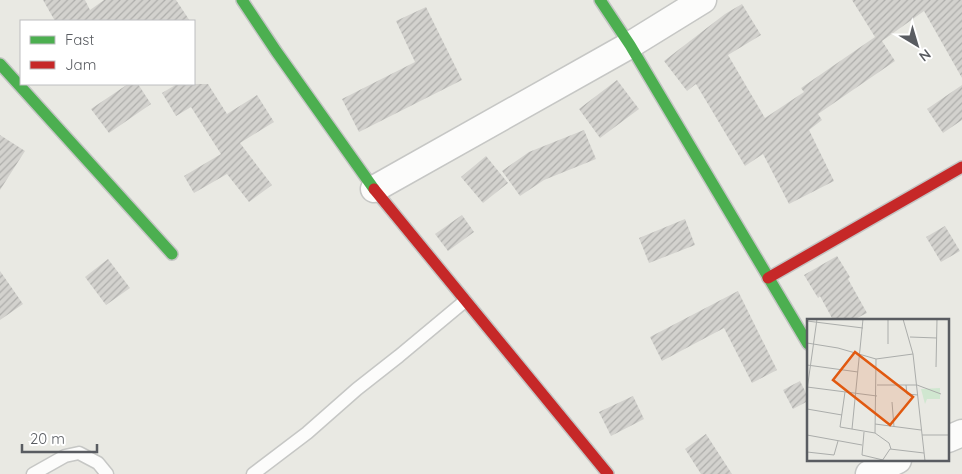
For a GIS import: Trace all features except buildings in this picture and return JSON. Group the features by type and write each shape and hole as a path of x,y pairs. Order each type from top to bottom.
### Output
{"street":[{"path":"242,0 374,189 608,474"},
{"path":"600,0 630,45 807,342"},
{"path":"374,189 630,45 703,0"},
{"path":"0,64 172,254"},
{"path":"768,278 962,167"},
{"path":"950,438 962,433"}],"lane":[{"path":"253,474 307,433 357,389 465,301"},
{"path":"33,474 65,456 79,453 98,463 107,474"}],"traffic: fast":[{"path":"242,0 374,189"},
{"path":"600,0 630,45 807,342"},
{"path":"0,64 172,254"}],"traffic: jam":[{"path":"768,278 962,167"},
{"path":"374,189 608,474"}]}
